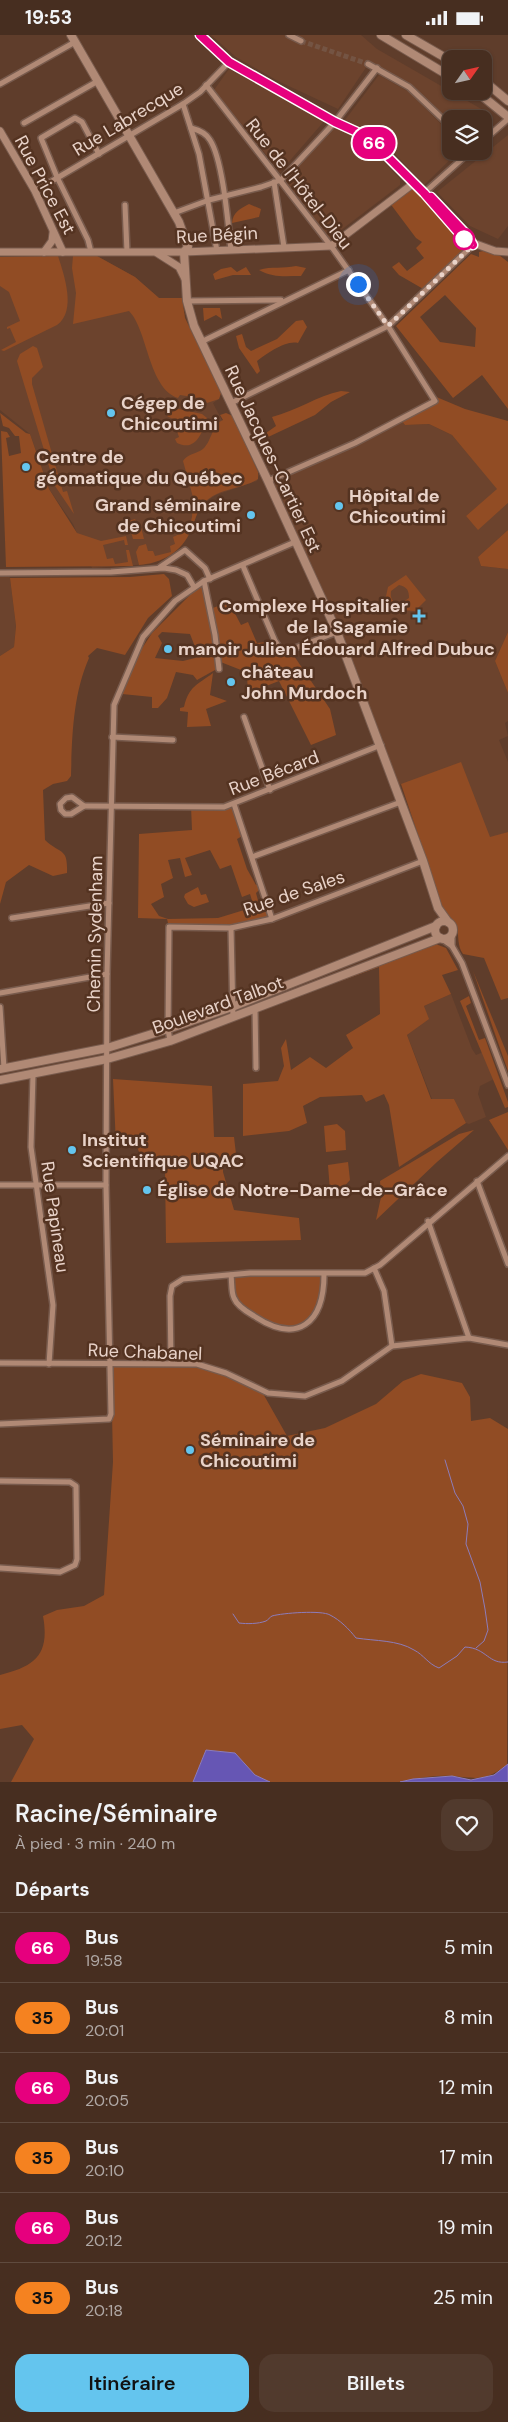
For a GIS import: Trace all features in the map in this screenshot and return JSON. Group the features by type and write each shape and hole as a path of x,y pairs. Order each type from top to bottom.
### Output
{"main road":[{"path":"381,35 442,72"},
{"path":"406,35 442,56"},
{"name":"Rue Jacques-Cartier Est","path":"73,39 174,213 188,247 184,252 188,313 337,632 424,861 438,908 448,922"},
{"path":"492,88 508,101"},
{"path":"487,100 508,118"},
{"name":"Rue Jacques-Cartier Est","path":"437,925 438,908"},
{"path":"443,921 448,922 453,928 452,934 448,939 441,939 436,933 437,925 443,921"},
{"name":"Boulevard Talbot","path":"2,1068 107,1048 168,1029 232,1007 437,925"},
{"name":"Boulevard Talbot","path":"0,1080 108,1059 170,1041 441,939"}],"street":[{"path":"200,35 229,62 335,122 368,137 424,193 465,240 473,245 494,251 508,252"},
{"path":"289,35 301,41"},
{"path":"0,84 73,39"},
{"name":"Rue Labrecque","path":"35,191 183,104 229,62"},
{"path":"368,64 409,87 442,118"},
{"path":"174,213 209,200 281,180 335,122 377,68"},
{"path":"24,123 98,81"},
{"name":"Rue de l'Hôtel-Dieu","path":"206,85 349,270 388,326 435,401 355,443 268,481"},
{"path":"183,104 209,200 217,251"},
{"path":"492,133 508,118"},
{"path":"91,252 88,240 57,177 42,138 75,119 82,122 99,154"},
{"path":"191,128 203,132 210,138 224,196 231,250"},
{"name":"Rue Price Est","path":"0,131 35,191 63,252"},
{"path":"424,193 461,160"},
{"path":"274,182 284,247"},
{"path":"331,246 414,183"},
{"path":"125,205 127,252"},
{"path":"44,252 52,241 53,233"},
{"path":"231,403 388,326 473,245"},
{"name":"Rue Bégin","path":"0,252 157,253 331,246"},
{"path":"157,253 179,267 185,280"},
{"path":"201,342 349,270"},
{"path":"187,301 285,301"},
{"name":"Chemin Sydenham","path":"0,1424 109,1419 111,1414 106,1185 107,974 114,705 143,637 175,601 204,581 242,566 295,541"},
{"path":"157,568 185,550 200,563 210,579"},
{"path":"242,566 275,641 281,650 290,650 337,632"},
{"path":"0,573 111,573 157,568 176,570 187,575 194,587"},
{"path":"204,581 215,635 219,669"},
{"path":"244,717 270,790"},
{"path":"112,737 173,740"},
{"name":"Rue Bécard","path":"84,806 70,797 63,799 60,806 62,812 67,815 84,806 224,807 234,805 381,745"},
{"path":"252,857 401,802"},
{"path":"234,805 272,919"},
{"name":"Rue de Sales","path":"168,1029 168,927 231,928 272,919 424,861"},
{"path":"12,919 109,903"},
{"path":"231,928 232,1017"},
{"path":"452,934 452,946"},
{"path":"441,939 452,946 462,963 508,1085"},
{"path":"0,993 107,974"},
{"path":"0,1007 2,1068"},
{"path":"255,1008 256,1068"},
{"path":"168,1029 170,1041"},
{"name":"Rue Papineau","path":"33,1075 31,1147 35,1187 53,1305 49,1364"},
{"path":"171,1363 170,1296 172,1286 183,1279 230,1275 365,1273 374,1268 508,1156"},
{"path":"477,1181 508,1263"},
{"path":"0,1185 35,1187 106,1185"},
{"path":"428,1221 469,1338"},
{"path":"374,1268 384,1291 392,1346"},
{"path":"230,1275 234,1299 246,1311 270,1326 294,1329 306,1325 315,1316 324,1294 324,1274"},
{"name":"Rue Chabanel","path":"0,1363 197,1364 226,1373 268,1393 305,1396 342,1381 392,1346 469,1338 508,1345"},
{"path":"0,1481 70,1482 76,1486 77,1559 70,1569 60,1572 0,1568"}],"shaded area":[{"path":"211,35 361,35 377,49 442,86 442,100 466,100 483,110 442,110 442,113 416,88 369,63 338,109 278,81 236,57"},
{"path":"229,69 326,119 280,172 214,90"},
{"path":"379,75 409,92 442,125 442,160 450,160 424,185 383,141 345,120"},
{"path":"336,125 371,148 400,179 400,185 328,240 285,180"},
{"path":"508,135 508,226 498,239 470,226 437,192 477,160 492,160 492,148"},
{"path":"414,183 473,245 425,290 399,275 392,267 399,262 407,271 424,258 416,248 422,242 416,238 389,202"},
{"path":"249,204 261,209 259,217 232,223 235,213"},
{"path":"487,250 495,252 508,262 508,409 482,375 453,398 396,326 471,254 479,257 479,252","holes":["445,295 476,328 475,347 440,342 420,317"]},
{"path":"58,256 66,282 68,302 63,319 57,325 4,351 1,350 16,342 10,328 7,329 7,327 20,321 9,292 0,286 0,257"},
{"path":"73,256 97,256 135,277 159,298 182,298 185,318 221,393 219,399 207,403 205,399 180,395 178,398 168,392 160,383 154,371 140,331 129,311 73,324 76,293 72,268"},
{"name":"Cégep de Chicoutimi","path":"97,256 135,277 159,298 182,298 185,318 221,393 219,399 213,403 222,420 245,443 259,475 257,481 216,495 205,502 200,507 191,530 182,545 169,557 150,564 92,568 73,524 49,489 30,434 0,410 0,257"},
{"path":"296,266 306,268 301,276 274,275 259,270 268,268"},
{"path":"231,267 237,272 246,267 251,275 233,275 215,280 213,274 221,269"},
{"path":"203,308 220,308 222,319 216,315 204,321"},
{"path":"303,320 307,327 298,343 282,346 257,361 260,371 257,374 239,348 236,336 242,334 246,347 251,351 277,339 296,321"},
{"path":"33,346 37,348 43,367 32,378 32,384 63,492 67,491 74,514 55,486 17,361 20,354"},
{"path":"341,391 350,392 331,402 315,415 266,438 266,433 276,426 272,417 323,396"},
{"path":"434,396 465,409 508,421 508,503 478,530 466,516 497,489 452,435 429,424 405,425 401,420 432,404"},
{"path":"174,408 202,414 207,418 200,435 194,443 184,445 177,443 175,439 179,437 173,419 167,416"},
{"path":"0,413 30,434 49,489 77,533 101,541 126,536 128,545 125,545 124,540 103,545 107,559 113,558 115,564 128,562 126,550 129,550 133,566 6,567 1,431 7,432 10,437 6,438 9,456 21,453 19,436 15,436 9,428 3,426"},
{"path":"226,413 233,416 258,472 258,479 211,497 200,508 187,538 177,550 156,562 139,565 136,552 139,546 146,544 148,551 153,551 155,556 171,552 170,546 175,544 173,537 188,527 192,519 192,510 196,508 183,461 206,446 216,425 223,420 220,415"},
{"name":"Complexe Hospitalier de la Sagamie","path":"401,420 405,425 429,424 452,435 498,489 466,516 478,529 508,503 508,530 478,557 481,566 508,569 508,632 495,661 508,693 508,721 505,723 508,736 499,740 508,762 508,832 490,838 401,784 396,787 337,632 268,481"},
{"path":"135,519 137,523 140,523 144,539 133,539 128,521"},
{"path":"508,530 508,569 481,566 478,557"},
{"path":"0,573 7,573 10,578 16,626 14,647 0,656"},
{"path":"164,574 169,579 172,596 148,618 125,655 97,648 88,656 74,716 71,776 67,781 53,784 43,790 45,840 65,855 67,873 53,876 29,865 6,882 0,904 0,656 14,647 16,626 10,578 130,577"},
{"path":"406,575 426,600 415,611 389,609 385,601 388,587","holes":["399,585 406,588 409,593 409,598 400,604 392,600 391,596 391,591"]},
{"path":"204,581 210,609 229,602 241,625 248,622 257,643 275,641 277,646 290,650 330,709 336,735 311,745 279,681 248,693 247,676 241,670 218,661 215,670 197,680 193,675 176,672 167,698 158,708 152,708 152,697 122,694 139,653 152,633","holes":["162,632 190,634 199,657 183,661 155,658 162,643 158,636"]},
{"path":"508,632 508,693 495,661"},
{"path":"213,673 210,695 227,701 206,709 211,726 187,727 188,712 180,711 180,708 184,707 191,690"},
{"path":"461,762 490,837 508,832 508,998 501,1000 484,958 463,954 461,951 457,926 445,913 442,906 401,784"},
{"path":"234,804 244,835 237,839 247,869 256,885 260,883 262,887 256,893 260,908 269,910 272,919 231,928 169,927 167,919 138,918 139,834 192,830 191,806","holes":["210,850 220,869 231,865 242,897 250,894 254,907 218,918 168,919 159,916 151,904 164,897 161,884 173,878 168,860 180,858 185,877 192,875 185,858"]},
{"path":"198,887 201,895 206,894 209,902 194,907 188,904 184,897 185,894"},
{"path":"433,943 446,948 458,970 442,975 451,994 424,1006 429,1019 407,1035 431,1099 454,1099 466,1123 399,1167 389,1105 384,1094 366,1102 362,1095 320,1097 303,1106 307,1123 289,1131 243,1136 243,1084 278,1081 284,1066 281,1048 286,1039 291,1070 310,1057 326,1068 353,1048 346,1035 380,1014 379,967 338,982 337,978"},
{"path":"473,971 508,1056 508,1071"},
{"path":"451,994 472,1049 476,1055 483,1052 494,1079 480,1086 478,1094 486,1117 469,1124 466,1123 454,1099 432,1099 407,1035 428,1019 424,1006"},
{"path":"469,996 471,1003 466,1006 479,1040 485,1038 508,1102 508,1107 505,1108 460,1001"},
{"path":"113,1079 212,1086 214,1137 234,1137 236,1154 223,1160 223,1172 234,1210 299,1218 301,1240 166,1243 165,1171 140,1154 137,1147 116,1145"},
{"path":"508,1112 508,1150 489,1120"},
{"path":"337,1124 345,1131 346,1150 326,1152 324,1126"},
{"path":"474,1130 376,1220 381,1197 380,1181 459,1134"},
{"path":"348,1162 350,1180 342,1189 330,1191 328,1165"},
{"path":"324,1274 324,1294 315,1316 294,1329 262,1322 234,1299 231,1275"},
{"path":"111,1364 197,1364 261,1390 287,1436 325,1428 376,1404 403,1381 421,1374 462,1383 470,1397 471,1421 490,1418 508,1429 507,1765 481,1778 439,1776 400,1782 270,1782 255,1775 235,1753 206,1750 193,1782 11,1782 34,1739 22,1725 0,1729 0,1675 31,1663 37,1657 42,1649 44,1640 43,1616 57,1610 84,1606 104,1595 113,1462"},
{"path":"206,1750 235,1753 255,1775 270,1782 193,1782"},
{"path":"508,1764 508,1782 400,1782 452,1776 471,1780 494,1775"}],"waterway":[{"path":"445,1460 455,1493 463,1506 468,1524 466,1544 480,1582 485,1609 488,1630 484,1641 476,1648"},
{"path":"233,1614 239,1623 249,1624 267,1621 272,1616 284,1614 326,1613 341,1622 356,1638 401,1644 417,1652 439,1668 457,1656 465,1647 478,1650 496,1661 508,1662"}],"tunnel":[{"path":"301,41 368,64"}],"bus line":[{"name":"66","path":"200,35 229,62 335,122 368,137 424,193 465,240 473,245 468,236 431,197"}],"place":[{"name":"Cégep de Chicoutimi","path":"111,413"},
{"name":"Centre de géomatique du Québec","path":"26,467"},
{"name":"Hôpital de Chicoutimi","path":"339,506"},
{"name":"Grand séminaire de Chicoutimi","path":"251,515"},
{"name":"Complexe Hospitalier de la Sagamie","path":"419,616"},
{"name":"manoir Julien Édouard Alfred Dubuc","path":"168,649"},
{"name":"château John Murdoch","path":"231,682"},
{"name":"Institut Scientifique UQAC","path":"72,1150"},
{"name":"Église de Notre-Dame-de-Grâce","path":"147,1190"},
{"name":"Séminaire de Chicoutimi","path":"190,1450"}],"route":[{"path":"358,284 388,326 473,245 464,239"}]}
